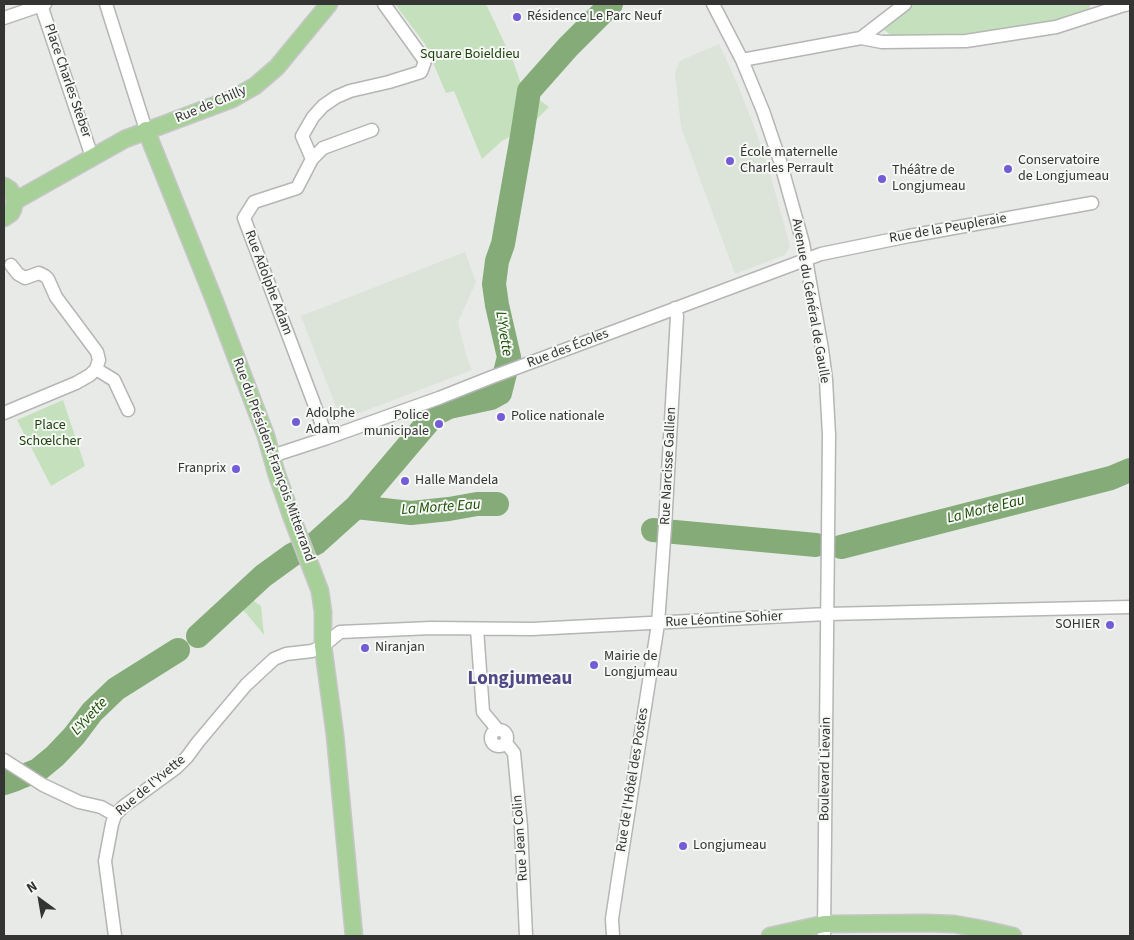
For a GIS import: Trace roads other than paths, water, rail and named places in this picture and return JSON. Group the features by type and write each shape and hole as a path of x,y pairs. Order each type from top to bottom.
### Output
{"main road":[{"name":"Rue de Chilly","path":"15,201 125,139 232,99 255,86 277,67 329,4"},
{"name":"Rue du Président François Mitterrand","path":"146,130 266,436 276,472 320,591 323,612 323,646 335,735 354,936"},
{"path":"4,186 10,190 15,201 11,213 4,218"},
{"path":"770,936 925,923 954,924 1013,936"}],"street":[{"path":"4,18 43,4"},
{"name":"Place Charles Steber","path":"43,4 92,157"},
{"name":"Rue du Président François Mitterrand","path":"106,4 146,130"},
{"path":"312,159 302,136 322,106 350,91 421,72 425,61 384,4"},
{"name":"Avenue du Général de Gaulle","path":"713,4 742,60 763,111 778,152 803,243 822,349 828,406 827,614"},
{"path":"860,38 905,4"},
{"path":"742,60 860,38 882,42 966,41 1056,27 1123,5"},
{"name":"Rue Adolphe Adam","path":"327,438 244,218 254,202 297,188 312,159 323,148 372,130"},
{"name":"Rue de la Peupleraie","path":"806,260 824,253 878,242 1092,203"},
{"name":"Rue des Écoles","path":"272,456 439,398 806,260"},
{"path":"4,413 76,383 96,369 99,360 97,352 56,297 48,279 40,273 25,278 18,274 11,266"},
{"name":"Rue Narcisse Gallien","path":"658,624 677,316 675,308"},
{"path":"96,369 114,380 128,410"},
{"name":"Rue Léontine Sohier","path":"323,646 340,632 430,628 532,630 827,614 1130,607"},
{"name":"Boulevard Lievain","path":"824,930 827,614"},
{"name":"Rue de l'Hôtel des Postes","path":"613,936 612,919 658,624"},
{"name":"Rue Jean Colin","path":"477,629 483,712 497,729 506,733 508,738 506,743 514,753 521,827 526,936"},
{"name":"Rue de l'Yvette","path":"115,936 105,861 115,815 124,806 176,768 246,685 274,659 286,654 312,651 323,646"},
{"path":"4,760 38,782 80,802 101,807 115,815"}],"waterway":[{"name":"L'Yvette","path":"198,636 263,576 292,555 316,543 356,507 435,414 449,407 491,398 500,393 509,357 494,284 497,261 503,244 529,91 568,47 611,4"},
{"name":"La Morte Eau","path":"841,547 1111,478 1130,470"},
{"name":"La Morte Eau","path":"356,507 411,513 477,504 497,504"},
{"name":"La Morte Eau","path":"653,530 816,545"},
{"name":"L'Yvette","path":"4,783 38,770 55,756 74,736 92,712 116,689 178,650"}],"place":[{"name":"Résidence Le Parc Neuf","path":"517,17"},
{"name":"École maternelle Charles Perrault","path":"730,161"},
{"name":"Conservatoire de Longjumeau","path":"1008,169"},
{"name":"Théâtre de Longjumeau","path":"882,179"},
{"name":"Police nationale","path":"501,417"},
{"name":"Adolphe Adam","path":"296,422"},
{"name":"Police municipale","path":"439,424"},
{"name":"Franprix","path":"236,469"},
{"name":"Halle Mandela","path":"405,481"},
{"name":"SOHIER","path":"1110,625"},
{"name":"Niranjan","path":"365,648"},
{"name":"Mairie de Longjumeau","path":"594,665"},
{"name":"Longjumeau","path":"683,846"}],"district":[{"name":"Longjumeau","path":"520,680"}],"park label":[{"name":"Square Boieldieu","path":"470,55"},
{"name":"Place Schœlcher","path":"50,434"}]}
